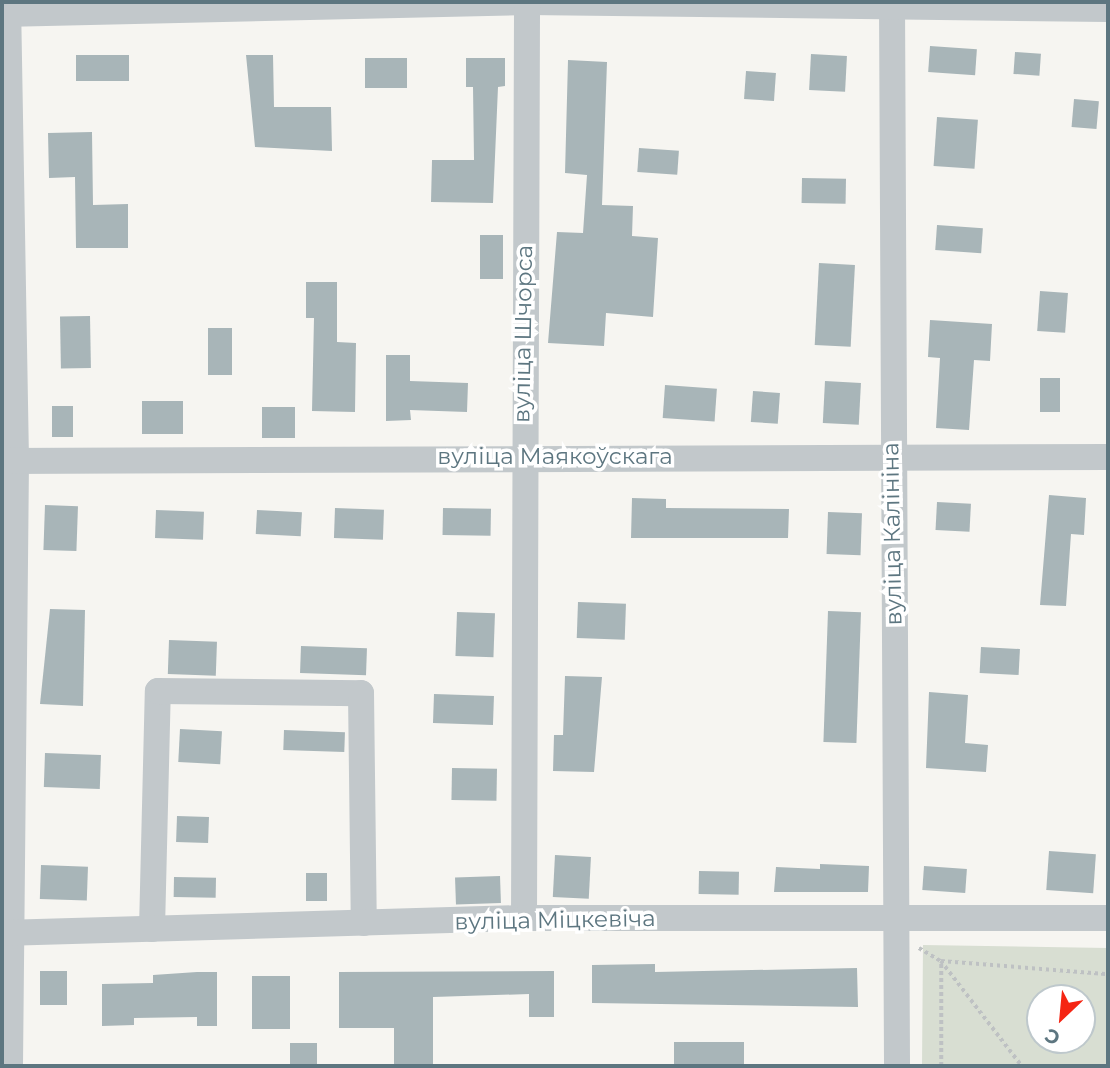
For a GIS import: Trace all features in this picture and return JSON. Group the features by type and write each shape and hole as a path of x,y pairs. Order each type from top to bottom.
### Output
{"street":[{"path":"10,1066 5,933 9,461 6,10 527,2 892,4 1108,9"},
{"name":"вуліца Шчорса","path":"524,918 521,456 527,2"},
{"name":"вуліца Калініна","path":"892,4 890,455 899,927 897,1066"},
{"name":"вуліца Маякоўскага","path":"9,461 521,456 1108,457"},
{"path":"152,929 158,691 361,692 364,923"},
{"name":"вуліца Міцкевіча","path":"5,933 524,918 899,927 1108,918"}],"path":[{"path":"899,927 942,961 1022,1066"},
{"path":"942,961 1108,974"},
{"path":"941,1066 942,961"}],"shaded area":[{"path":"923,945 1108,948 1108,1066 922,1066"}],"building":[{"path":"930,46 977,49 975,75 928,72"},
{"path":"1015,52 1041,54 1039,76 1013,74"},
{"path":"811,54 847,56 845,92 809,90"},
{"path":"76,55 129,55 129,81 76,81"},
{"path":"246,55 273,55 274,107 331,107 332,151 255,147"},
{"path":"365,58 407,58 407,88 365,88"},
{"path":"466,58 505,58 505,86 498,87 493,203 431,202 432,160 474,160 473,87 466,87"},
{"path":"568,60 607,62 602,205 633,206 632,236 658,238 653,317 606,313 604,346 548,343 557,232 583,233 587,175 565,173"},
{"path":"746,71 776,73 774,101 744,99"},
{"path":"1074,99 1099,101 1096,129 1072,127"},
{"path":"937,117 978,120 974,169 934,166"},
{"path":"92,132 93,205 128,204 128,248 76,248 75,177 49,178 48,133"},
{"path":"639,148 679,151 677,175 637,172"},
{"path":"802,178 846,179 846,204 802,203"},
{"path":"937,225 983,228 981,253 935,250"},
{"path":"480,235 503,235 503,279 480,279"},
{"path":"819,263 855,265 851,347 815,345"},
{"path":"306,282 337,282 337,342 356,343 355,412 312,411 314,318 306,318"},
{"path":"1040,291 1068,293 1065,333 1037,331"},
{"path":"90,316 91,368 61,369 60,317"},
{"path":"930,320 992,324 990,361 974,360 969,430 936,428 940,358 928,357"},
{"path":"208,328 232,328 232,375 208,375"},
{"path":"386,355 410,355 410,381 468,383 467,412 410,410 411,420 386,421"},
{"path":"1040,378 1060,378 1060,412 1040,412"},
{"path":"825,381 861,383 859,425 823,423"},
{"path":"665,385 717,389 715,422 663,418"},
{"path":"753,391 780,393 778,424 751,422"},
{"path":"142,401 183,401 183,434 142,434"},
{"path":"52,406 73,406 73,437 52,437"},
{"path":"262,407 295,407 295,438 262,438"},
{"path":"1049,495 1086,498 1084,535 1071,534 1066,606 1040,605"},
{"path":"632,498 666,499 666,508 789,509 788,538 631,538"},
{"path":"937,502 971,504 969,532 936,530"},
{"path":"45,505 78,506 76,551 43,550"},
{"path":"335,508 384,510 383,540 334,538"},
{"path":"443,508 491,509 491,536 443,535"},
{"path":"156,510 204,512 203,540 155,538"},
{"path":"257,510 302,512 301,536 256,534"},
{"path":"828,512 862,513 861,555 827,554"},
{"path":"578,602 626,604 625,640 577,638"},
{"path":"50,609 85,610 83,706 40,704"},
{"path":"828,611 861,612 856,743 823,742"},
{"path":"457,612 495,613 493,657 455,656"},
{"path":"169,640 217,642 216,676 168,674"},
{"path":"301,646 367,648 366,675 300,673"},
{"path":"981,647 1020,649 1019,675 980,673"},
{"path":"565,676 602,677 594,772 553,771 554,735 563,735"},
{"path":"929,692 968,695 965,743 988,745 986,772 926,768"},
{"path":"434,694 494,696 493,725 433,723"},
{"path":"180,729 222,731 220,764 178,762"},
{"path":"284,730 345,732 344,752 283,750"},
{"path":"45,753 101,755 100,789 44,787"},
{"path":"452,768 497,769 496,801 451,800"},
{"path":"177,816 209,817 208,843 176,842"},
{"path":"1049,851 1096,854 1093,893 1046,890"},
{"path":"555,855 591,857 589,899 553,897"},
{"path":"820,864 869,866 868,892 774,892 776,867 820,869"},
{"path":"41,865 88,867 87,901 40,899"},
{"path":"924,866 967,869 965,893 922,890"},
{"path":"699,871 739,872 739,895 699,894"},
{"path":"306,873 327,873 327,901 306,901"},
{"path":"500,876 501,903 456,905 455,878"},
{"path":"174,877 216,878 216,898 174,897"},
{"path":"655,964 655,972 857,968 858,1007 592,1003 592,965"},
{"path":"40,971 67,971 67,1005 40,1005"},
{"path":"554,971 554,1017 529,1017 529,994 433,997 433,1066 394,1066 394,1028 339,1028 339,972"},
{"path":"217,972 217,1026 197,1026 197,1017 134,1018 134,1025 102,1026 102,984 153,983 153,975"},
{"path":"252,976 290,976 290,1029 252,1029"},
{"path":"674,1042 744,1042 744,1066 674,1066"},
{"path":"290,1043 317,1043 317,1066 290,1066"}]}
